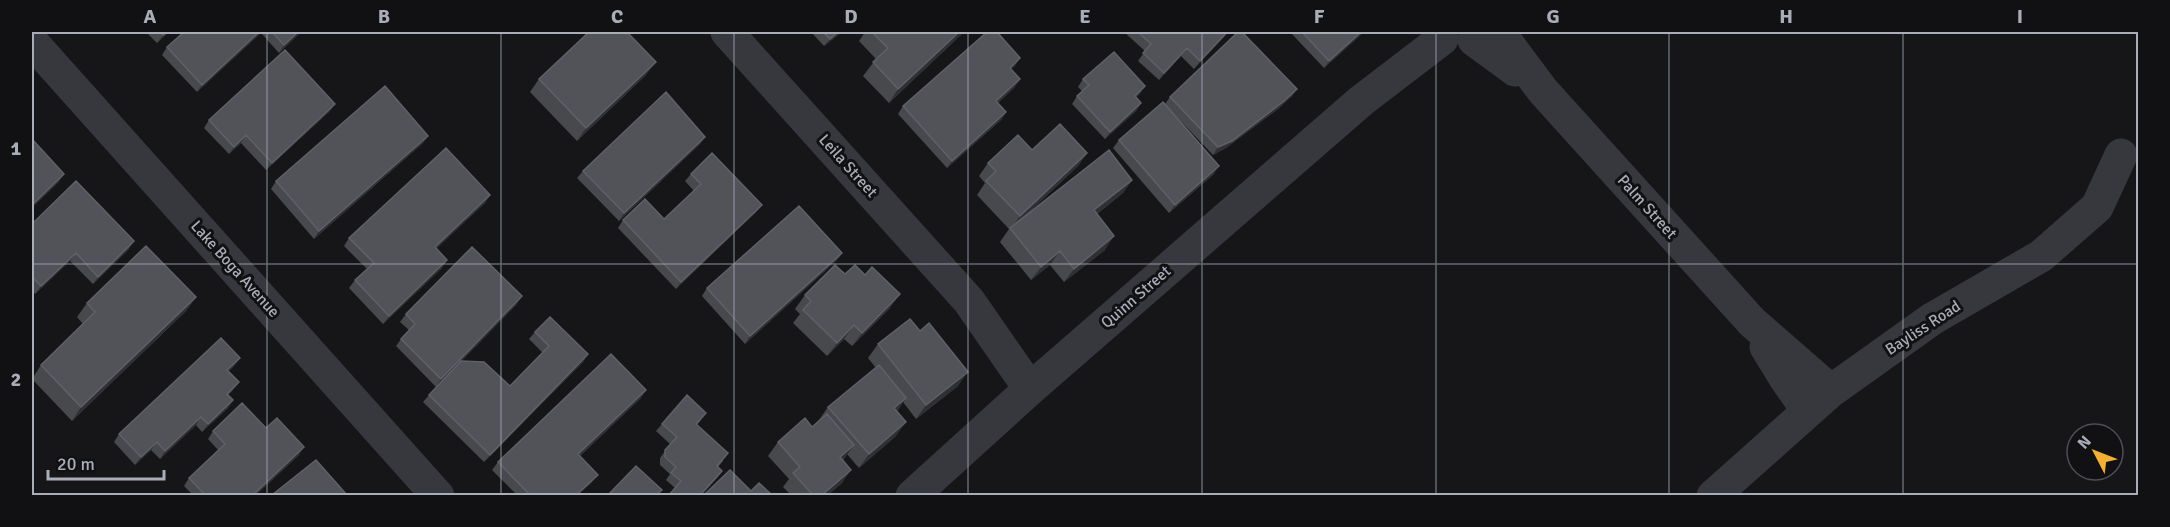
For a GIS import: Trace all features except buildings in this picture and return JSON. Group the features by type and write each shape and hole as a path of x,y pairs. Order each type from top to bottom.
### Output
{"street":[{"name":"Leila Street","path":"727,32 1040,380"},
{"path":"1430,34 1452,43 1463,43 1486,34"},
{"name":"Quinn Street","path":"912,495 1040,380 1360,101 1430,34"},
{"name":"Palm Street","path":"1486,34 1543,91 1752,322 1785,378 1819,401"},
{"name":"Lake Boga Avenue","path":"32,42 438,495"},
{"name":"Bayliss Road","path":"1713,495 1819,401 1932,319 2041,256 2097,207 2121,155"}]}
